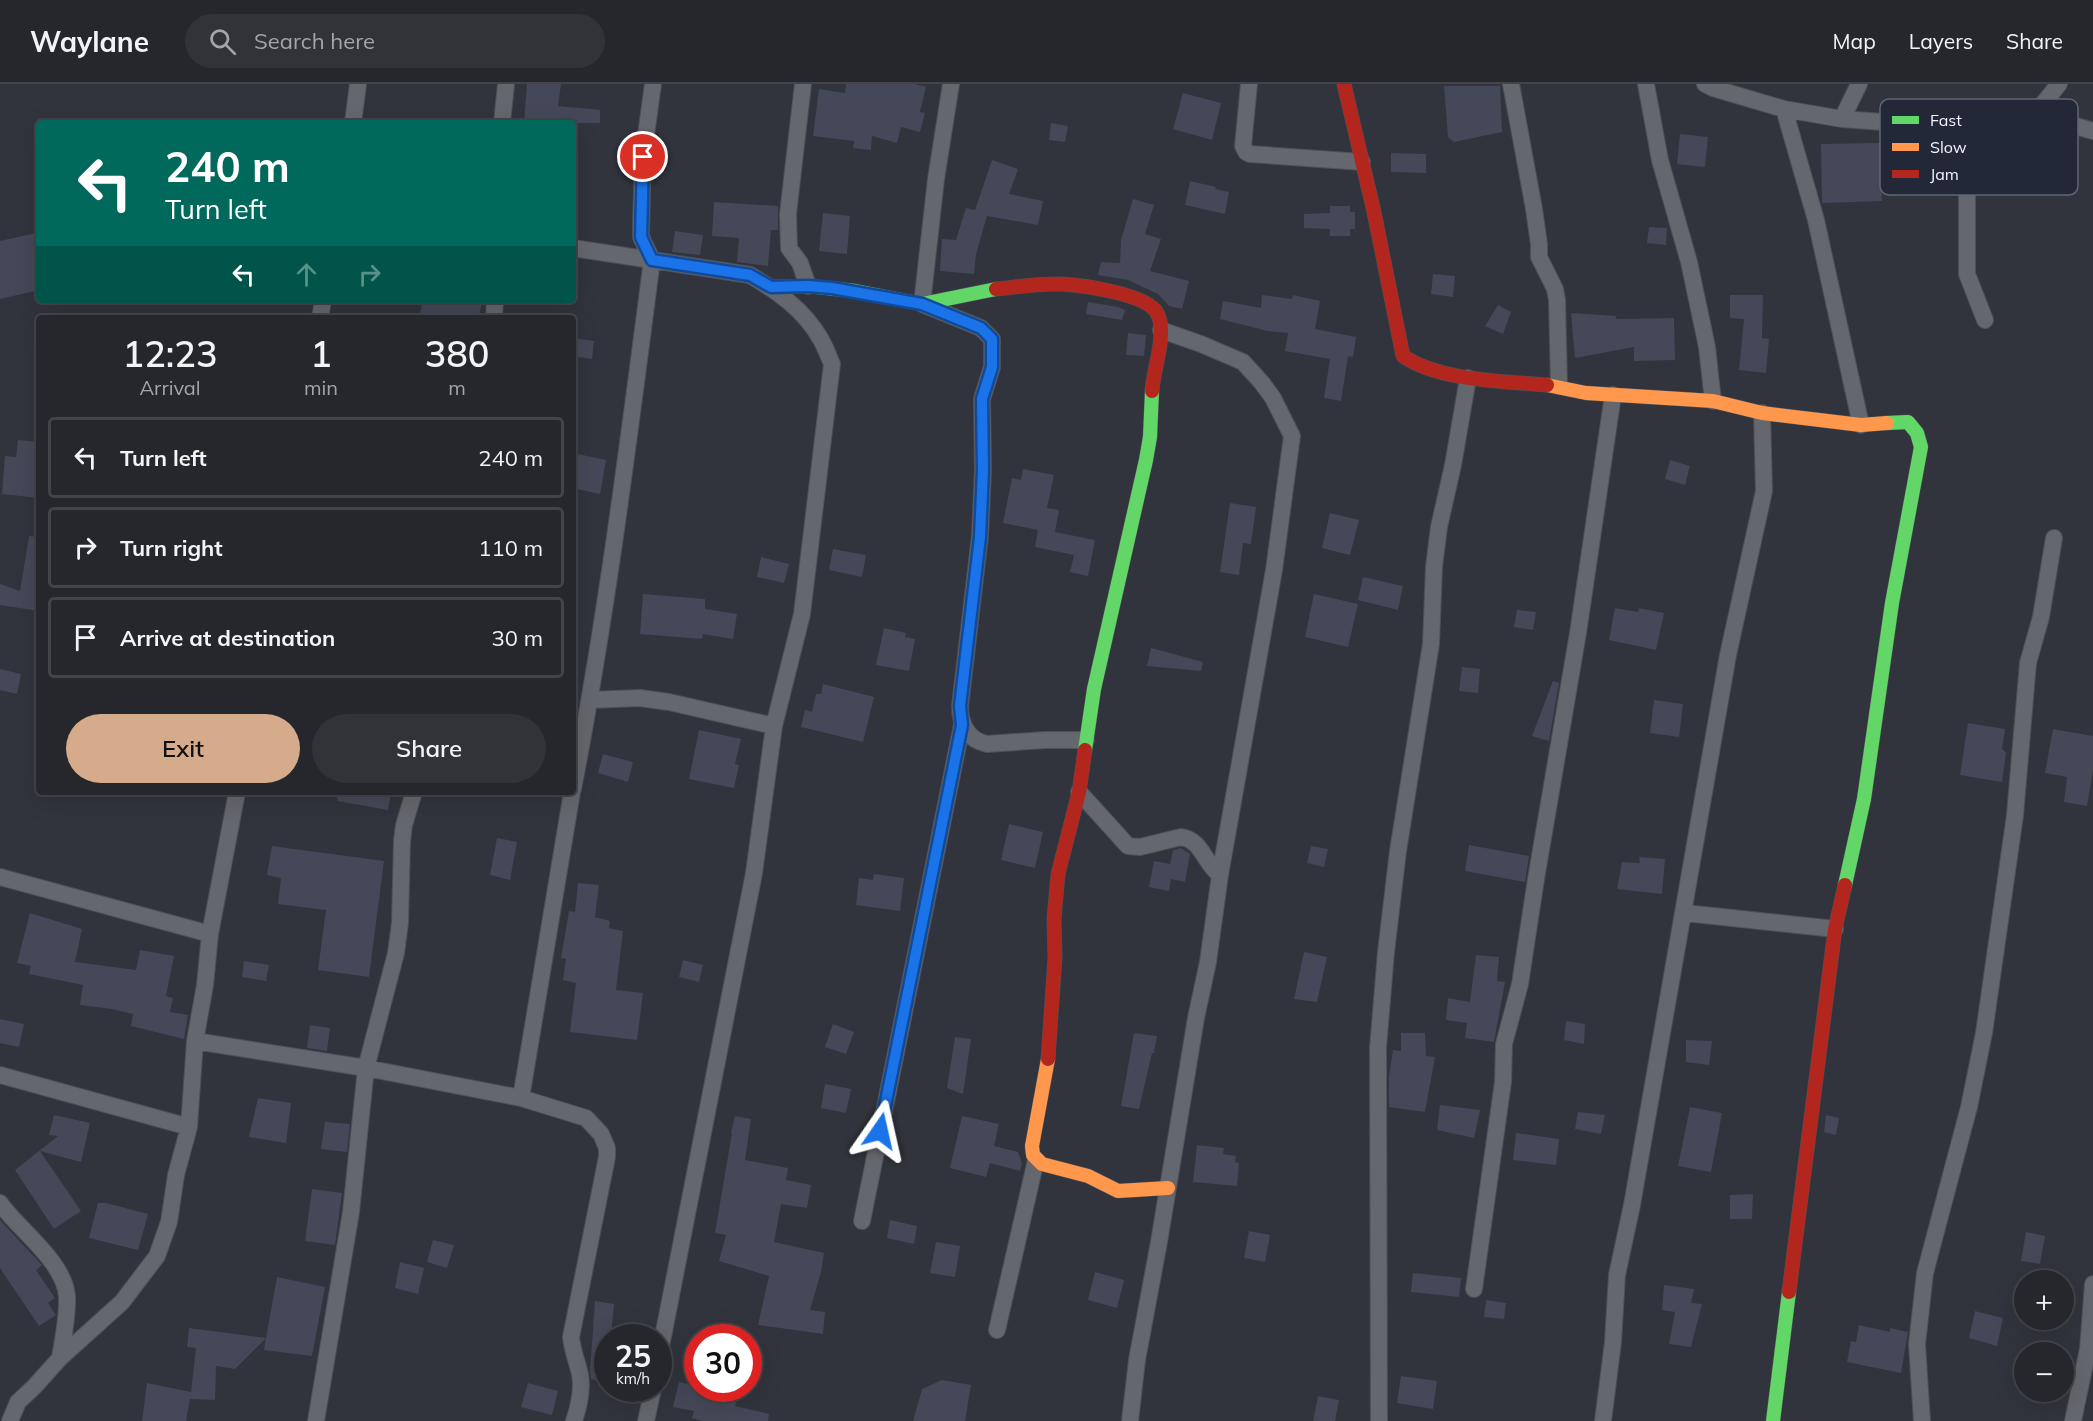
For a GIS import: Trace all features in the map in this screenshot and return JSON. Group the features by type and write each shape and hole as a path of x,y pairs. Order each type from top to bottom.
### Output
{"street":[{"path":"353,120 358,84"},
{"path":"502,120 506,84"},
{"path":"576,774 618,519 652,260 641,237 641,227 643,157 653,84"},
{"path":"803,84 788,214 789,248 800,263 808,286"},
{"path":"922,304 936,178 951,84"},
{"path":"1249,84 1243,146 1246,152 1362,162"},
{"path":"1344,84 1403,356 1416,366 1468,378 1559,386 1586,393 1713,400 1762,413 1861,425 1908,422 1917,433 1920,447 1892,603 1864,798 1835,929 1773,1421"},
{"path":"1511,84 1534,209 1539,257 1555,289 1557,300 1559,386"},
{"path":"1646,84 1660,160 1689,262 1707,347 1713,400"},
{"path":"1705,84 1784,109 1842,119 1880,122"},
{"path":"1842,119 1859,84"},
{"path":"2048,99 2059,84"},
{"path":"1784,109 1816,220 1861,425"},
{"path":"2078,127 2093,131"},
{"path":"1967,195 1967,274 1985,320"},
{"path":"576,248 750,275 771,287 802,314 820,337 832,364 802,614 774,726 754,873 665,1324"},
{"path":"922,304 985,290 1061,284 1122,293 1152,307 1158,314 1161,330 1159,355 1153,379 1150,437 1146,460 1099,667 1079,792 1057,882 1054,918 1055,957 1046,1078 1032,1146 1033,1155 1042,1164 1088,1176 1118,1191 1168,1188"},
{"path":"771,287 808,286 855,291 922,304 981,328 992,339 992,367 982,399 983,470 980,537 960,706 962,725 861,1221"},
{"path":"1130,1421 1137,1360 1196,1018 1208,962 1220,874 1274,570 1292,436 1273,398 1243,362 1161,330"},
{"path":"1379,1421 1378,1048 1386,952 1398,851 1431,644 1434,567 1439,527 1453,465 1468,378"},
{"path":"1474,1289 1503,1082 1504,1044 1520,984 1580,622 1613,395"},
{"path":"1603,1421 1613,1342 1617,1275 1632,1205 1685,913 1728,655 1764,491 1762,413"},
{"path":"1922,1421 1917,1344 1925,1273 1969,1107 1984,1033 2015,815 2028,663 2041,617 2054,538"},
{"path":"590,700 640,698 669,702 774,726"},
{"path":"962,725 973,738 980,743 987,744 1086,740"},
{"path":"1079,792 1128,846 1140,847 1181,837 1187,838 1198,846 1213,869 1220,874"},
{"path":"10,1421 18,1402 60,1358 122,1302 157,1256 169,1222 176,1175 189,1127 195,1041 205,985 210,934 236,795"},
{"path":"316,1421 351,1212 366,1068 396,953 400,923 402,841 404,825 413,795"},
{"path":"521,1098 572,795"},
{"path":"0,877 210,934"},
{"path":"1685,913 1835,929"},
{"path":"195,1041 366,1068 521,1098 586,1118 601,1134 607,1148 605,1173 571,1337 581,1384 581,1395 574,1421"},
{"path":"0,1075 189,1127"},
{"path":"997,1330 1036,1160"},
{"path":"0,1203 57,1268 64,1282 67,1306 60,1358"},
{"path":"2073,1421 2088,1349 2093,1284"},
{"path":"646,1421 650,1402"}],"building":[{"path":"527,84 561,84 558,106 600,110 600,123 576,123 576,120 524,120"},
{"path":"846,84 915,84 926,87 920,112 925,113 920,132 901,127 897,143 872,136 871,150 853,148 854,141 813,136 819,89 845,93"},
{"path":"1444,86 1500,86 1502,132 1454,142 1448,137"},
{"path":"1183,93 1221,103 1212,140 1173,129"},
{"path":"1051,123 1068,126 1065,142 1049,140"},
{"path":"1680,134 1708,137 1705,167 1677,164"},
{"path":"1880,143 1882,201 1822,203 1821,144"},
{"path":"1391,153 1426,154 1426,173 1391,172"},
{"path":"992,160 1018,169 1009,194 1043,201 1038,225 987,216 976,254 974,274 940,271 942,239 956,240 966,208 975,210"},
{"path":"1190,181 1229,192 1225,214 1185,205"},
{"path":"1133,199 1154,205 1145,234 1161,239 1150,271 1189,281 1182,309 1169,306 1158,294 1128,280 1098,275 1101,262 1120,263 1121,240"},
{"path":"714,202 778,206 778,230 771,230 768,266 737,262 739,238 712,236"},
{"path":"1330,206 1350,206 1350,212 1355,212 1355,229 1350,229 1350,236 1330,236 1330,229 1304,228 1304,214 1330,213"},
{"path":"823,213 850,216 847,254 819,251"},
{"path":"1649,227 1667,228 1666,245 1647,243"},
{"path":"675,231 703,235 700,255 672,252"},
{"path":"36,233 36,291 0,299 0,241"},
{"path":"1433,274 1455,276 1453,297 1431,294"},
{"path":"1262,295 1292,299 1293,295 1320,301 1315,329 1356,337 1353,357 1348,356 1341,401 1324,398 1330,359 1285,351 1288,333 1268,331 1220,319 1223,301 1261,308"},
{"path":"1730,295 1763,295 1762,338 1769,339 1766,373 1739,370 1744,319 1730,318"},
{"path":"1088,302 1125,310 1122,320 1086,314"},
{"path":"422,303 482,303 479,315 420,315"},
{"path":"1498,305 1511,312 1503,334 1485,326"},
{"path":"1571,313 1616,316 1616,319 1674,318 1675,360 1634,361 1634,347 1575,358"},
{"path":"1128,333 1146,335 1144,356 1126,355"},
{"path":"576,338 594,341 592,359 576,356"},
{"path":"18,440 36,442 36,498 2,494 5,456 16,457"},
{"path":"578,454 606,460 600,494 576,489"},
{"path":"1670,460 1690,466 1685,485 1665,479"},
{"path":"1023,469 1054,475 1047,508 1059,510 1055,532 1095,540 1088,576 1070,572 1074,555 1035,547 1038,530 1003,523 1012,478 1021,480"},
{"path":"1230,503 1256,507 1251,544 1243,543 1239,575 1220,572"},
{"path":"1330,513 1359,520 1350,555 1322,548"},
{"path":"29,536 36,537 36,611 0,605 0,584 20,591"},
{"path":"833,549 866,555 862,577 829,570"},
{"path":"761,557 789,564 784,583 757,577"},
{"path":"1363,577 1403,586 1398,610 1358,600"},
{"path":"643,594 705,599 705,609 737,614 733,639 703,634 702,639 640,634"},
{"path":"1314,594 1358,604 1348,647 1305,637"},
{"path":"1615,608 1638,612 1639,608 1664,613 1656,650 1609,640"},
{"path":"1517,610 1536,612 1533,630 1514,627"},
{"path":"884,628 906,633 905,637 915,639 909,671 876,665"},
{"path":"1151,648 1203,662 1201,671 1147,666"},
{"path":"1462,667 1480,669 1478,693 1459,691"},
{"path":"0,669 21,674 17,694 0,690"},
{"path":"1553,681 1559,683 1549,741 1532,736"},
{"path":"823,684 874,697 863,742 801,727 805,710 812,712 816,694 821,694"},
{"path":"1654,700 1683,704 1679,737 1650,733"},
{"path":"1968,723 2005,729 2002,749 2006,753 2002,782 1960,775"},
{"path":"2053,729 2093,736 2093,770 2087,806 2064,802 2067,777 2045,773"},
{"path":"699,730 741,739 735,764 739,765 734,788 689,779"},
{"path":"603,754 633,762 628,782 598,773"},
{"path":"338,795 390,795 388,810 337,801"},
{"path":"1009,824 1043,832 1035,868 1001,860"},
{"path":"497,838 517,842 510,880 490,875"},
{"path":"1469,845 1529,856 1525,882 1465,871"},
{"path":"272,846 384,861 369,977 318,970 326,910 278,904 281,878 267,875"},
{"path":"1311,846 1328,849 1324,867 1307,863"},
{"path":"1181,848 1190,854 1185,882 1171,879 1169,891 1149,887 1154,861 1170,864 1173,850"},
{"path":"1639,857 1665,859 1662,894 1617,889 1622,862 1640,863"},
{"path":"874,874 904,878 900,911 856,905 859,878 873,880"},
{"path":"578,883 599,885 595,917 610,921 609,928 623,931 616,990 643,993 637,1040 570,1032 576,983 563,980 566,959 561,958 569,911 575,912"},
{"path":"30,913 82,929 75,962 136,970 140,950 174,956 166,996 173,998 170,1012 188,1015 184,1039 131,1026 133,1014 80,1005 83,985 29,974 31,966 17,963"},
{"path":"1304,952 1327,957 1317,1002 1294,999"},
{"path":"1476,955 1499,957 1497,981 1505,982 1494,1042 1465,1038 1467,1023 1446,1020 1448,998 1470,1002"},
{"path":"683,960 703,965 699,982 679,977"},
{"path":"244,961 269,965 266,981 242,977"},
{"path":"0,1019 24,1024 19,1047 0,1043"},
{"path":"1566,1021 1585,1024 1584,1044 1564,1040"},
{"path":"833,1024 854,1032 846,1054 825,1047"},
{"path":"310,1025 330,1028 327,1051 307,1048"},
{"path":"1134,1033 1157,1036 1139,1109 1121,1106"},
{"path":"1401,1033 1425,1033 1426,1056 1435,1057 1425,1112 1389,1107 1389,1077 1393,1050 1401,1051"},
{"path":"955,1037 971,1039 963,1094 947,1088"},
{"path":"1686,1040 1712,1041 1709,1065 1686,1062"},
{"path":"825,1084 851,1089 846,1113 821,1108"},
{"path":"258,1098 291,1103 286,1143 249,1137"},
{"path":"1440,1105 1480,1110 1474,1138 1437,1130"},
{"path":"1690,1107 1722,1113 1711,1172 1678,1166"},
{"path":"1578,1112 1605,1115 1601,1134 1575,1129"},
{"path":"54,1115 90,1123 81,1162 40,1151 81,1211 54,1229 15,1170 58,1136 49,1135"},
{"path":"1826,1115 1839,1118 1836,1135 1824,1132"},
{"path":"735,1116 751,1119 745,1160 788,1168 786,1180 811,1185 807,1208 781,1204 774,1242 824,1253 810,1310 825,1312 823,1334 758,1324 769,1276 719,1261 726,1235 715,1233"},
{"path":"962,1116 999,1124 994,1146 1018,1152 1022,1163 1020,1171 990,1163 986,1177 950,1168"},
{"path":"325,1122 350,1124 347,1152 321,1149"},
{"path":"1516,1133 1559,1139 1556,1165 1513,1160"},
{"path":"1197,1145 1224,1148 1223,1154 1236,1156 1235,1162 1239,1163 1237,1186 1193,1182"},
{"path":"312,1189 342,1193 335,1245 305,1241"},
{"path":"1753,1194 1752,1219 1730,1219 1730,1195"},
{"path":"98,1203 148,1214 138,1250 89,1238"},
{"path":"0,1220 42,1265 36,1270 55,1298 48,1303 56,1315 39,1326 0,1268"},
{"path":"890,1220 917,1226 914,1244 887,1238"},
{"path":"1249,1231 1270,1235 1265,1262 1244,1258"},
{"path":"2026,1232 2045,1236 2040,1264 2021,1261"},
{"path":"433,1240 454,1245 447,1268 427,1262"},
{"path":"936,1242 960,1246 955,1277 930,1273"},
{"path":"400,1262 424,1268 418,1294 395,1288"},
{"path":"1095,1272 1124,1280 1117,1308 1088,1300"},
{"path":"1413,1273 1461,1278 1459,1297 1411,1292"},
{"path":"277,1277 325,1287 312,1356 264,1350"},
{"path":"1664,1285 1694,1289 1691,1303 1702,1304 1691,1347 1669,1344 1675,1312 1662,1310"},
{"path":"1486,1300 1506,1303 1504,1319 1484,1317"},
{"path":"595,1301 614,1304 612,1324 594,1324 594,1380 591,1379"},
{"path":"1975,1311 2003,1318 1997,1346 1969,1338"},
{"path":"1859,1325 1890,1332 1890,1328 1908,1332 1901,1373 1847,1362 1851,1341 1856,1342"},
{"path":"189,1328 266,1338 235,1369 216,1366 215,1400 190,1399 191,1393 186,1421 142,1421 147,1383 191,1392 196,1348 187,1347"},
{"path":"1401,1376 1437,1381 1433,1409 1397,1403"},
{"path":"942,1380 971,1385 965,1421 913,1421 922,1389"},
{"path":"679,1382 684,1383 684,1402 736,1402 735,1406 769,1414 768,1421 702,1421 692,1418 694,1411 673,1407"},
{"path":"528,1383 558,1391 552,1415 521,1407"},
{"path":"1318,1396 1339,1400 1335,1421 1313,1421"}],"traffic: fast":[{"path":"771,287 808,286 855,291 922,304 996,289"},
{"path":"1085,750 1094,689 1146,460 1150,437 1152,391"},
{"path":"1845,885 1864,799 1892,603 1921,447 1917,433 1908,422 1887,423"},
{"path":"1773,1421 1789,1292"}],"traffic: slow":[{"path":"1547,385 1586,393 1713,401 1762,413 1861,425 1887,423"},
{"path":"1048,1059 1032,1146 1033,1155 1042,1164 1088,1176 1118,1191 1168,1188"}],"traffic: jam":[{"path":"1344,84 1374,212 1403,356 1435,371 1453,375 1492,381 1547,385"},
{"path":"996,289 1045,284 1071,285 1113,292 1151,306 1157,313 1161,330 1152,391"},
{"path":"1048,1059 1058,874 1079,792 1085,750"},
{"path":"1789,1292 1835,929 1845,885"}],"route":[{"path":"643,157 641,237 652,260 750,275 771,287 832,288 922,304 981,328 992,339 992,367 982,399 983,470 980,537 960,706 962,725 880,1131"}]}
